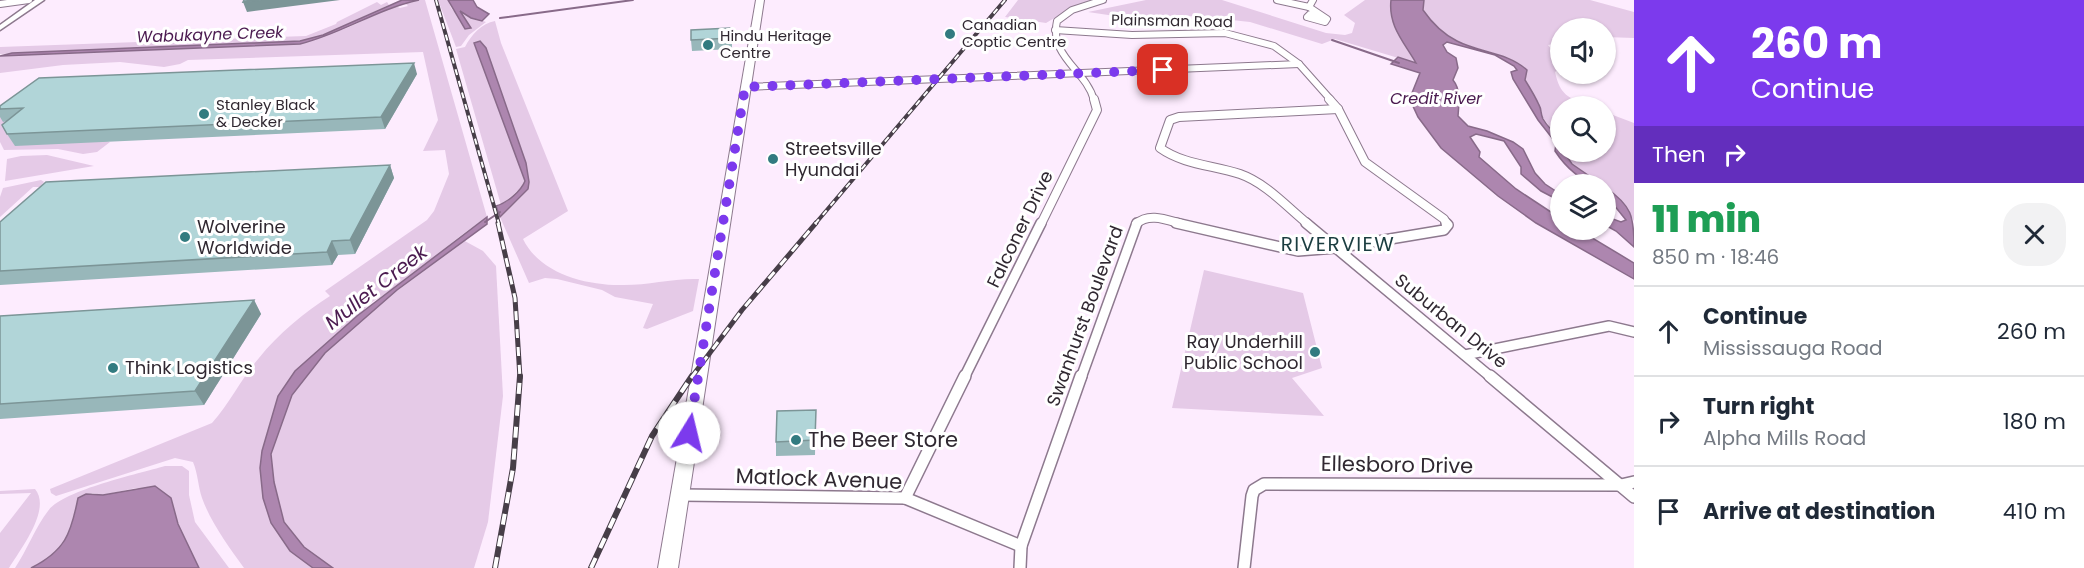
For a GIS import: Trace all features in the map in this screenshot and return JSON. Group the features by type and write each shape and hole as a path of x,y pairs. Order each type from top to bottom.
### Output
{"main road":[{"path":"668,568 760,0"}],"street":[{"path":"0,4 29,0"},
{"path":"0,28 40,0"},
{"path":"1055,30 1057,24 1068,13 1103,0"},
{"path":"1277,0 1309,6 1318,14"},
{"path":"1309,6 1313,0"},
{"name":"Plainsman Road","path":"1055,30 1132,35 1225,33 1274,45 1299,64 1338,110 1365,162 1448,225 1444,230 1336,248"},
{"name":"Falconer Drive","path":"905,498 1097,110 1095,99 1057,45 1055,30"},
{"path":"745,87 1299,64"},
{"name":"Suburban Drive","path":"1338,110 1179,117 1170,120 1160,148 1174,158 1241,174 1259,183 1634,497"},
{"name":"Swanhurst Boulevard","path":"1020,568 1021,546 1136,223 1143,218 1152,217 1298,251 1336,248"},
{"path":"1465,355 1609,326 1634,332"},
{"name":"Ellesboro Drive","path":"1244,568 1252,496 1257,487 1268,483 1621,485 1634,482"},
{"name":"Matlock Avenue","path":"680,495 905,498 1021,546"}],"shaded area":[{"path":"425,0 487,217 372,302 278,396 262,451 290,551 313,568 244,568 210,517 201,494 193,462 175,458 56,496 51,493 50,489 212,423 266,349 292,324 330,296 325,291 427,220 434,211 449,174 445,150 423,151 438,120 423,52 188,60 164,67 120,62 63,65 0,73 0,56 300,44 347,28 395,6 400,8 408,6 405,3"},
{"path":"438,0 448,0 451,8 470,28 460,13 486,22 469,35 461,46 456,47"},
{"path":"1018,0 1093,0 1078,4 1046,23 1005,17"},
{"path":"1146,0 1222,0 1326,33 1345,35 1352,33 1355,23 1344,15 1365,0 1391,0 1392,19 1415,63 1335,39 1322,44 1250,22 1194,16 1135,19 1088,12"},
{"path":"1424,0 1590,0 1634,12 1634,38 1616,37 1616,18 1550,18 1550,45 1548,45 1550,48 1550,84 1558,84 1568,96 1550,96 1550,127 1540,114 1524,79 1527,70 1512,60 1450,38 1423,10"},
{"path":"377,2 381,5 387,2 389,5 323,35 300,41 0,54 0,47 306,36 336,24"},
{"path":"495,21 501,43 568,211 523,239 531,251 541,261 566,276 595,283 633,285 699,279 693,311 647,329 643,328 653,304 615,297 602,290 557,279 545,278 529,283 500,217 526,189 526,163 486,48 474,43 525,181 522,187 501,205 456,49 465,47 477,30"},
{"path":"0,115 4,121 30,120 110,142 97,152 83,154 58,149 4,150 0,142"},
{"path":"1616,116 1634,123 1634,221 1626,206 1616,197 1616,174 1586,174 1571,162 1616,162"},
{"path":"47,155 94,166 5,181 7,159"},
{"path":"41,180 44,182 40,187 33,187 0,217 0,197 3,188"},
{"path":"463,240 483,251 496,266 503,396 488,522 474,568 333,568 304,547 284,522 274,482 271,454 292,395 325,353 397,290"},
{"path":"1204,270 1303,293 1322,368 1292,378 1324,416 1172,408"},
{"path":"165,466 182,466 189,471 189,495 195,522 229,568 199,568 178,524 171,498 136,488 103,495 92,493 74,520 64,544 50,557 31,568 15,568 43,518 56,503 84,490"},
{"path":"35,489 40,507 37,518 27,540 9,568 0,568 0,533 31,493 0,494 0,491"}],"water":[{"path":"402,0 419,0 388,9 315,40 300,44 0,56 12,53 300,41 323,35"},
{"path":"448,0 473,0 477,7 489,14 482,21 471,18 460,11 471,28 465,29"},
{"name":"Credit River","path":"1391,0 1424,0 1423,10 1447,35 1466,45 1502,56 1527,70 1525,80 1540,107 1543,119 1550,128 1550,135 1513,79 1511,72 1517,70 1514,66 1495,55 1447,42 1443,45 1447,52 1456,58 1458,68 1453,80 1458,92 1458,116 1468,126 1487,131 1523,149 1535,173 1550,187 1550,196 1521,174 1521,167 1504,141 1476,134 1470,137 1480,152 1479,157 1516,189 1550,211 1550,231 1498,196 1441,148 1418,117 1412,104 1412,93 1420,73 1391,64 1398,57 1416,63 1394,26"},
{"path":"480,41 486,48 526,163 529,182 528,189 500,217 496,206 513,196 525,181 474,43"},
{"name":"Credit River","path":"1564,162 1571,162 1586,174 1576,174"},
{"path":"1616,196 1630,212 1634,247 1616,231 1616,220 1621,222 1626,220 1616,208"},
{"path":"487,217 487,224 397,290 325,353 292,395 271,454 274,482 284,522 304,547 333,568 313,568 290,551 271,523 263,498 260,468 262,451 278,396 295,371 357,316"},
{"name":"Credit River","path":"1566,240 1596,240 1634,263 1634,279"},
{"path":"155,486 171,498 178,524 199,568 31,568 52,555 65,540 78,498 86,494 103,495"}],"building":[{"path":"730,28 732,38 691,40 691,30"},
{"name":"Stanley Black & Decker","path":"414,63 381,117 7,134 2,125 23,108 0,109 0,106 39,78"},
{"name":"Wolverine Worldwide","path":"390,165 350,240 332,241 327,252 0,271 0,222 46,182"},
{"name":"Think Logistics","path":"254,300 195,391 0,404 0,316"},
{"path":"816,410 815,440 776,442 777,411"}],"waterway":[{"path":"500,18 633,0"},
{"path":"1332,40 1399,63"},
{"name":"Mullet Creek","path":"485,222 500,212"}],"railway":[{"path":"436,0 499,224"},
{"path":"815,224 1005,0"},
{"path":"498,223 515,298 520,377"},
{"path":"691,378 742,310 816,223"},
{"path":"591,568 652,436 692,376"},
{"path":"495,568 513,468 520,377"}],"place":[{"name":"Canadian Coptic Centre","path":"950,34"},
{"name":"Hindu Heritage Centre","path":"708,45"},
{"name":"Stanley Black & Decker","path":"204,114"},
{"name":"Streetsville Hyundai","path":"773,159"},
{"name":"Wolverine Worldwide","path":"185,237"},
{"name":"Ray Underhill Public School","path":"1315,352"},
{"name":"Think Logistics","path":"113,368"},
{"name":"The Beer Store","path":"796,440"}],"district":[{"name":"RIVERVIEW","path":"1338,244"}],"route":[{"path":"689,433 745,87 1163,70"}],"water label":[{"name":"Wabukayne Creek","path":"210,34"}]}
